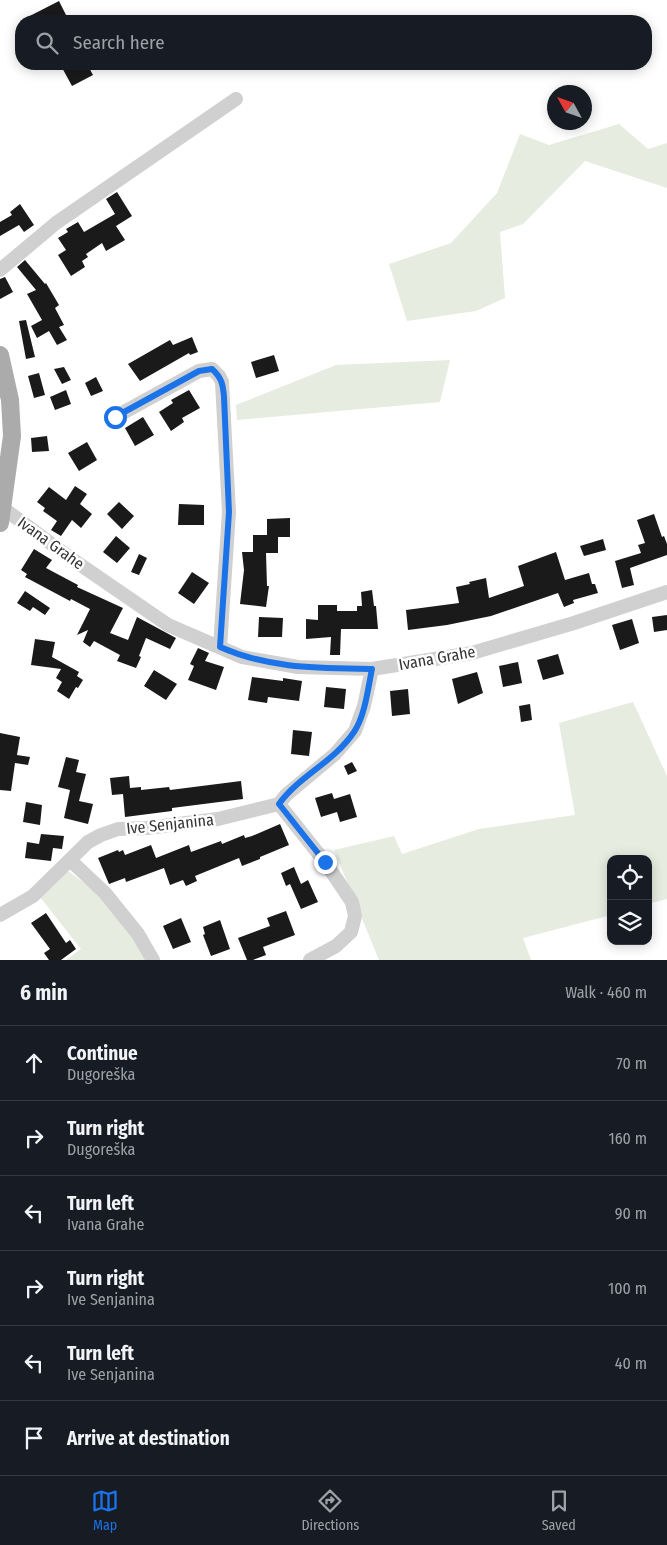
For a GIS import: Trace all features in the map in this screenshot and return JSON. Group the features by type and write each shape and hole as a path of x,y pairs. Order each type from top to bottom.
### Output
{"main road":[{"path":"0,356 10,400 12,436 1,515"}],"street":[{"path":"0,270 56,223 236,99"},
{"path":"115,417 199,371 212,369 222,382 229,512 220,647"},
{"name":"Ivana Grahe","path":"1,515 69,557 168,625 242,657 298,667 372,669 472,653 574,623 667,592"},
{"path":"310,960 336,946 351,932 355,916 352,902 325,862 279,804 286,795 335,754 355,731 364,706 372,669"},
{"name":"Ive Senjanina","path":"0,915 33,896 88,842 118,829 147,828 218,819 279,804"},
{"path":"70,860 105,892 138,934 153,960"}],"shaded area":[{"path":"619,124 648,149 667,143 667,188 585,161 523,224 500,232 505,298 476,311 407,321 389,264 451,243 497,193 520,134 549,145"},
{"path":"450,360 440,402 237,420 236,405 336,365"},
{"path":"633,702 667,776 667,899 652,903 652,855 607,855 607,916 523,938 531,960 379,960 334,850 394,836 402,854 479,829 575,815 559,723"},
{"path":"68,871 103,897 149,960 66,960 81,949 40,897"}],"building":[{"path":"59,1 66,15 32,15"},
{"path":"63,70 90,70 93,75 72,86"},
{"path":"117,192 132,216 116,226 125,240 106,251 102,243 86,254 88,257 82,261 85,267 71,276 58,255 66,250 58,238 68,232 66,229 78,222 84,232 115,214 106,199"},
{"path":"20,204 34,225 24,232 19,225 0,236 0,222 12,215 10,212"},
{"path":"25,260 46,283 59,305 55,308 64,325 59,327 67,340 57,345 49,331 37,338 31,326 42,320 27,294 36,290 17,267"},
{"path":"5,277 13,292 0,299 0,279"},
{"path":"26,320 35,357 26,359 19,321"},
{"path":"192,337 198,352 190,355 189,353 140,381 128,364 170,340 173,345"},
{"path":"274,355 279,371 256,378 251,362"},
{"path":"64,367 71,380 62,384 54,369"},
{"path":"39,373 45,395 34,398 28,376"},
{"path":"96,377 103,391 91,396 85,383"},
{"path":"66,390 71,404 55,410 50,397"},
{"path":"189,390 200,408 182,418 184,422 171,431 159,412 173,403 171,400"},
{"path":"143,417 154,435 135,446 125,428"},
{"path":"47,436 49,451 32,452 31,438"},
{"path":"87,442 97,460 79,471 68,453"},
{"path":"75,486 87,494 80,504 92,514 81,528 72,520 61,536 51,530 57,521 43,511 45,508 37,502 49,487 66,500"},
{"path":"119,502 134,516 122,529 107,514"},
{"path":"179,504 204,505 204,525 178,525"},
{"path":"654,514 662,537 664,536 667,544 667,555 630,568 634,585 622,588 615,561 641,553 638,545 645,543 637,520"},
{"path":"290,518 290,537 278,537 278,553 266,553 267,586 269,586 266,607 240,604 244,570 242,552 253,552 253,535 267,535 267,519"},
{"path":"116,536 130,548 117,563 103,552"},
{"path":"603,539 606,550 584,556 580,546"},
{"path":"34,549 52,560 46,568 78,585 77,587 123,608 110,633 128,640 137,617 176,638 170,649 146,638 136,668 117,661 120,655 94,641 90,647 83,642 88,630 77,635 90,609 71,599 70,601 25,577 27,574 21,570"},
{"path":"556,552 565,580 589,573 592,584 595,584 598,593 573,600 574,603 564,607 558,593 491,616 447,625 408,630 406,610 459,603 456,587 486,578 489,598 524,586 518,566"},
{"path":"139,554 147,558 139,575 131,572"},
{"path":"192,572 209,583 194,604 178,593"},
{"path":"372,590 374,606 376,606 378,629 341,629 340,655 330,655 331,637 306,639 306,619 318,620 318,605 337,605 337,611 357,611 357,606 362,606 361,592"},
{"path":"25,591 50,608 45,615 33,607 30,611 17,603"},
{"path":"667,615 667,630 654,632 652,617"},
{"path":"259,617 283,618 282,637 258,637"},
{"path":"632,619 639,643 620,650 612,625"},
{"path":"35,639 55,642 52,657 79,672 77,676 83,680 69,699 57,691 62,682 56,678 61,669 31,665"},
{"path":"198,648 209,653 205,661 224,667 216,690 188,680 194,666 190,664"},
{"path":"558,654 564,674 543,680 537,660"},
{"path":"518,662 522,683 503,687 499,666"},
{"path":"154,670 177,684 166,700 144,686"},
{"path":"477,672 483,693 458,704 452,679"},
{"path":"252,677 283,681 283,678 302,681 299,701 268,697 267,703 248,700"},
{"path":"326,687 346,689 344,709 324,707"},
{"path":"408,689 410,714 392,716 390,691"},
{"path":"530,704 532,720 521,722 519,706"},
{"path":"293,730 312,732 309,756 291,754"},
{"path":"0,733 20,737 17,755 30,757 28,765 15,763 11,791 0,790"},
{"path":"66,757 79,760 76,772 86,774 79,801 93,804 88,824 64,818 70,790 58,787"},
{"path":"352,762 357,771 348,775 344,766"},
{"path":"129,776 130,788 141,787 141,790 169,787 170,790 241,781 243,799 172,808 172,811 125,817 123,794 112,795 110,778"},
{"path":"332,793 334,799 350,794 357,817 340,822 337,812 321,817 315,798"},
{"path":"26,802 42,805 40,825 23,822"},
{"path":"280,824 289,845 242,866 239,858 195,876 197,881 186,886 183,880 170,885 164,868 126,882 125,878 109,884 98,858 118,850 119,852 123,850 125,855 151,845 156,858 189,845 191,852 221,841 222,844 244,835 245,838 252,836"},
{"path":"41,834 64,836 62,849 53,848 51,861 25,858 27,842 39,844"},
{"path":"294,867 301,884 308,880 318,902 301,909 290,884 286,886 281,873"},
{"path":"286,911 295,935 263,947 266,955 253,960 247,960 238,938 270,926 267,918"},
{"path":"46,913 66,943 70,940 76,949 61,960 49,960 44,953 50,949 31,923"},
{"path":"181,918 191,942 173,949 163,926"},
{"path":"220,920 230,949 211,956 203,935 205,934 203,927"}],"route":[{"path":"115,417 199,371 212,369 222,382 224,397 229,512 220,647 242,657 298,667 372,669 364,706 355,731 335,754 286,795 279,804 325,862"}]}
